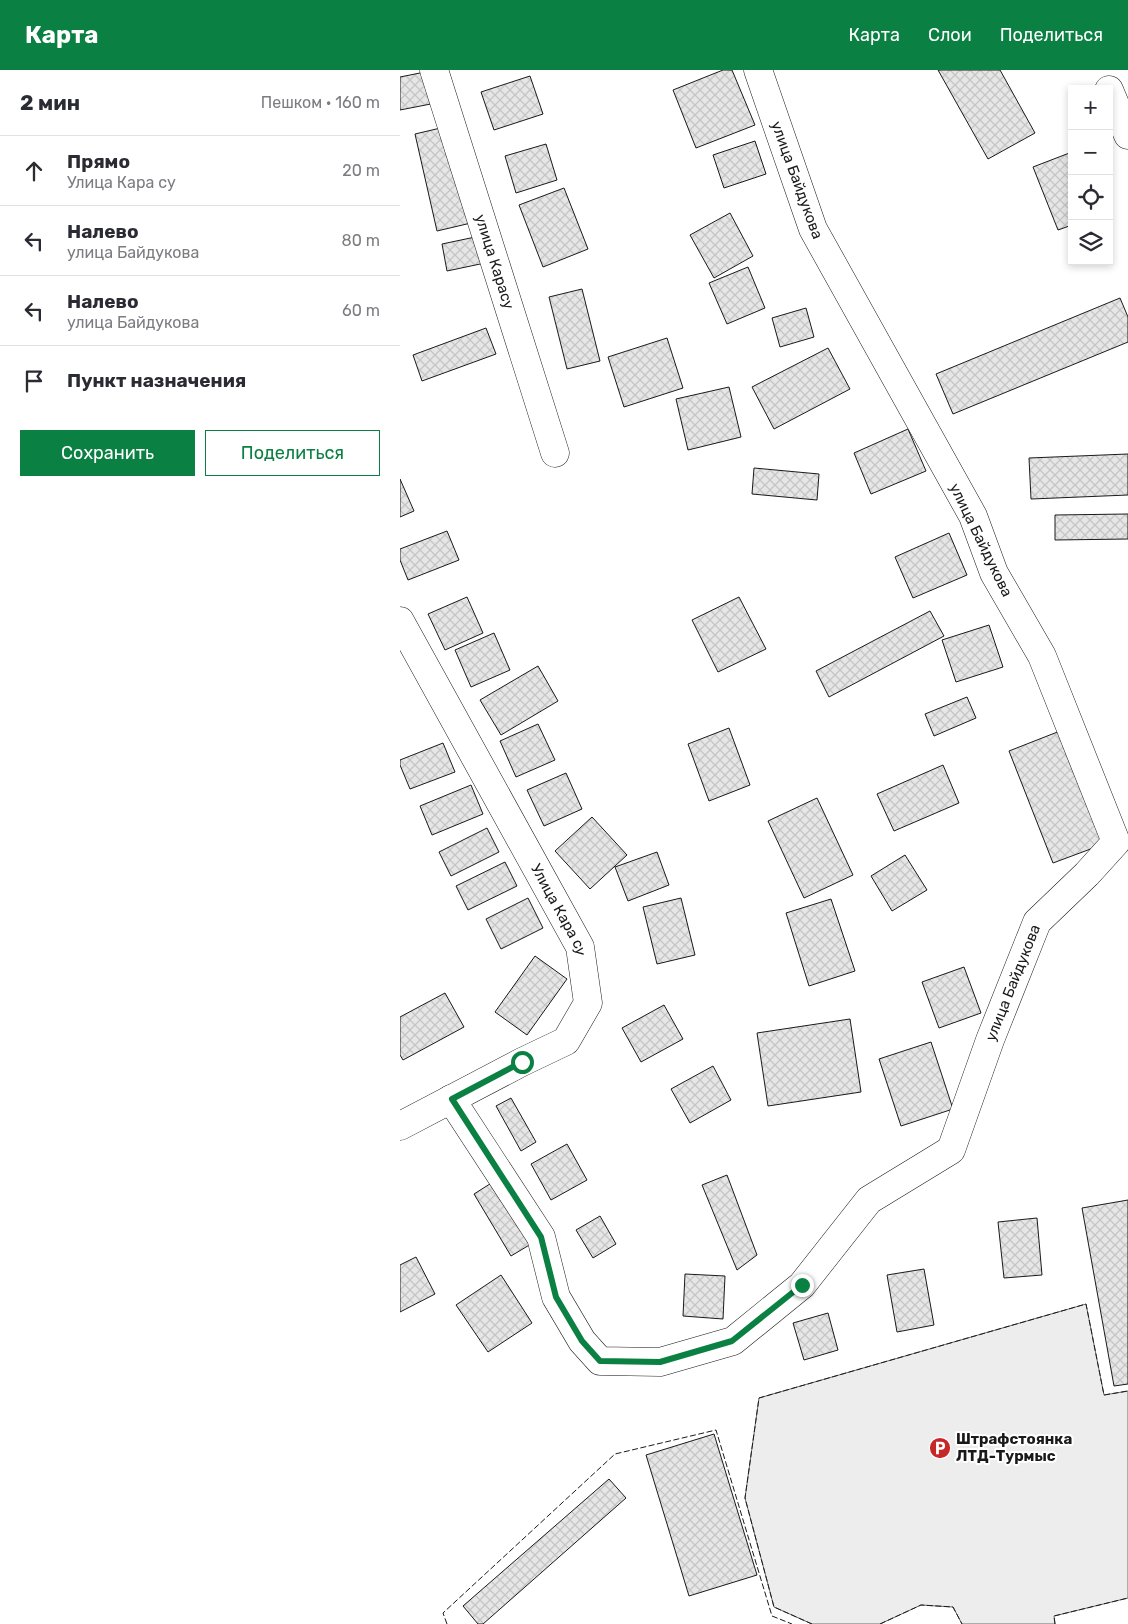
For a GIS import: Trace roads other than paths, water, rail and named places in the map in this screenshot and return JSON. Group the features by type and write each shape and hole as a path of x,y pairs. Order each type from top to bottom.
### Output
{"street":[{"name":"улица Карасу","path":"434,70 555,453"},
{"name":"улица Байдукова","path":"452,1099 541,1237 556,1297 582,1341 600,1361 660,1362 732,1341 802,1285 869,1200 950,1150 990,1040 1037,922 1087,874 1116,842 1042,656 994,573 973,516 813,229 758,70"},
{"path":"1101,70 1107,85"},
{"path":"1113,99 1128,135"},
{"name":"Улица Кара су","path":"400,621 580,947 588,1003 566,1041 400,1126"}],"place":[{"name":"Штрафстоянка ЛТД-Турмыс","path":"940,1448"}]}
